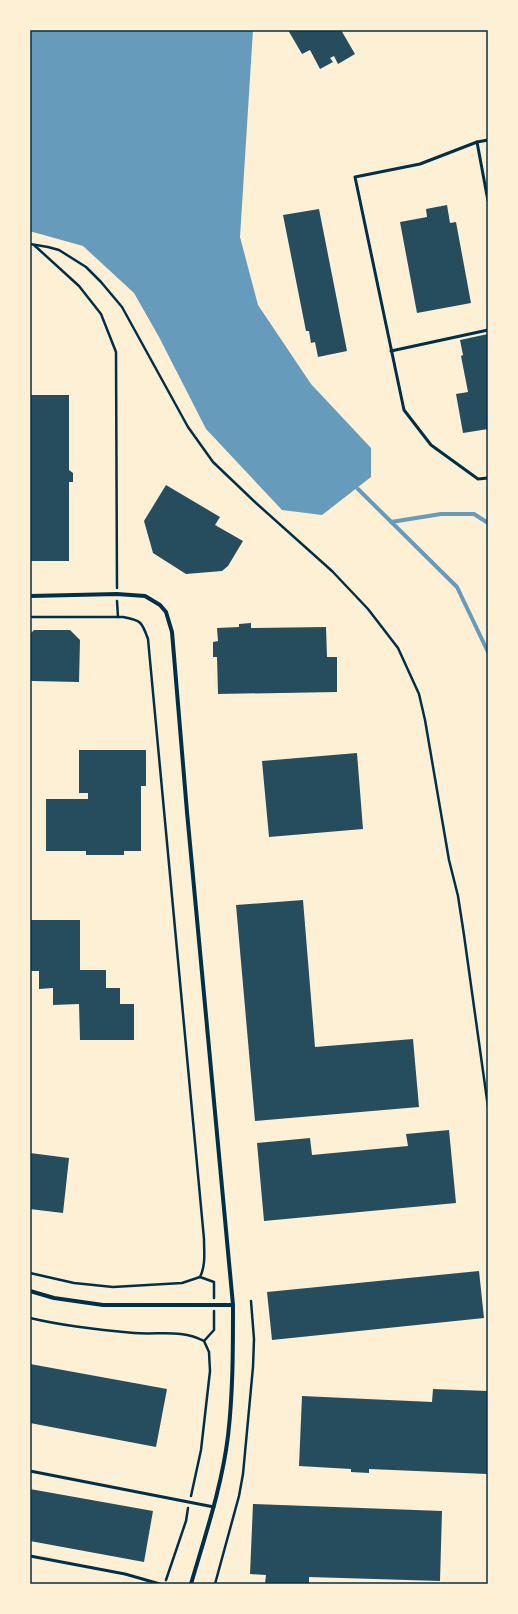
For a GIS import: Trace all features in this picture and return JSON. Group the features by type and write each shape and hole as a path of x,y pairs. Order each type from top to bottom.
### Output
{"street":[{"path":"30,596 117,594 137,594 145,596 156,602 166,612 172,632 233,1305 233,1348 228,1437 214,1507 191,1584"},
{"path":"30,1291 54,1298 103,1305 233,1305"}],"lane":[{"path":"488,140 478,142 420,164 355,177 404,410 431,445 478,480 488,478"},
{"path":"478,142 488,201"},
{"path":"391,351 488,330"},
{"path":"30,1471 214,1507"},
{"path":"30,1556 125,1574 160,1584"}],"path":[{"path":"32,244 79,286 101,314 116,352 118,617"},
{"path":"32,244 48,247 69,256 86,267 101,282 122,307 188,427 213,462 332,571 368,609 398,648 419,694 425,720 449,860 458,896 488,1107"},
{"path":"30,617 118,617 136,619 144,627 148,640 203,1224 204,1259 203,1271 200,1277"},
{"path":"30,1273 74,1283 113,1287 182,1283 200,1277 214,1282 214,1330 204,1341"},
{"path":"215,1584 239,1496 243,1474 254,1361 251,1301"},
{"path":"30,1318 71,1326 121,1332 166,1334 181,1333 194,1336 204,1341 209,1352 210,1371 201,1450 186,1521 164,1584"}],"water":[{"path":"30,30 253,30 240,237 258,305 311,384 371,448 371,477 322,515 282,510 206,429 159,337 134,293 83,246 30,232"}],"building":[{"path":"288,30 341,30 355,54 338,64 334,56 330,58 333,62 320,69 310,50 302,54"},
{"path":"447,205 450,223 456,222 471,303 417,313 400,222 427,217 426,209"},
{"path":"319,209 347,351 318,357 315,342 311,343 309,331 306,331 283,215"},
{"path":"488,334 488,429 463,433 456,394 468,392 461,356 463,355 460,340"},
{"path":"30,395 69,395 69,470 73,473 73,482 69,482 69,561 30,561"},
{"path":"166,485 220,517 215,525 243,541 228,566 222,571 186,574 153,553 144,521"},
{"path":"251,623 251,628 326,627 327,657 337,657 337,692 218,694 217,657 213,657 213,642 218,641 217,628 239,627 239,624"},
{"path":"34,630 70,630 80,640 79,682 32,681 30,679 30,634"},
{"path":"79,750 146,750 146,786 141,786 141,851 124,851 124,855 86,855 86,851 46,851 46,799 88,799 88,793 79,793"},
{"path":"357,753 363,829 269,837 262,761"},
{"path":"303,900 315,1047 413,1039 419,1107 255,1121 236,905"},
{"path":"30,920 80,920 80,970 106,970 106,988 120,988 120,1004 134,1004 134,1040 80,1040 79,1004 53,1005 53,988 39,989 39,971 30,971"},
{"path":"449,1130 456,1203 264,1221 257,1143 310,1138 312,1155 408,1146 406,1134"},
{"path":"30,1153 69,1158 63,1213 30,1209"},
{"path":"479,1271 484,1318 272,1340 267,1292"},
{"path":"30,1364 167,1389 156,1447 30,1423"},
{"path":"433,1389 488,1391 487,1474 369,1469 369,1473 351,1472 351,1469 299,1466 302,1396 432,1402"},
{"path":"30,1489 153,1511 144,1562 30,1541"},
{"path":"253,1504 442,1511 440,1581 309,1577 309,1584 265,1584 266,1575 250,1574"}],"waterway":[{"path":"358,489 457,587 488,652"},
{"path":"391,522 441,514 474,514 488,523"}]}
